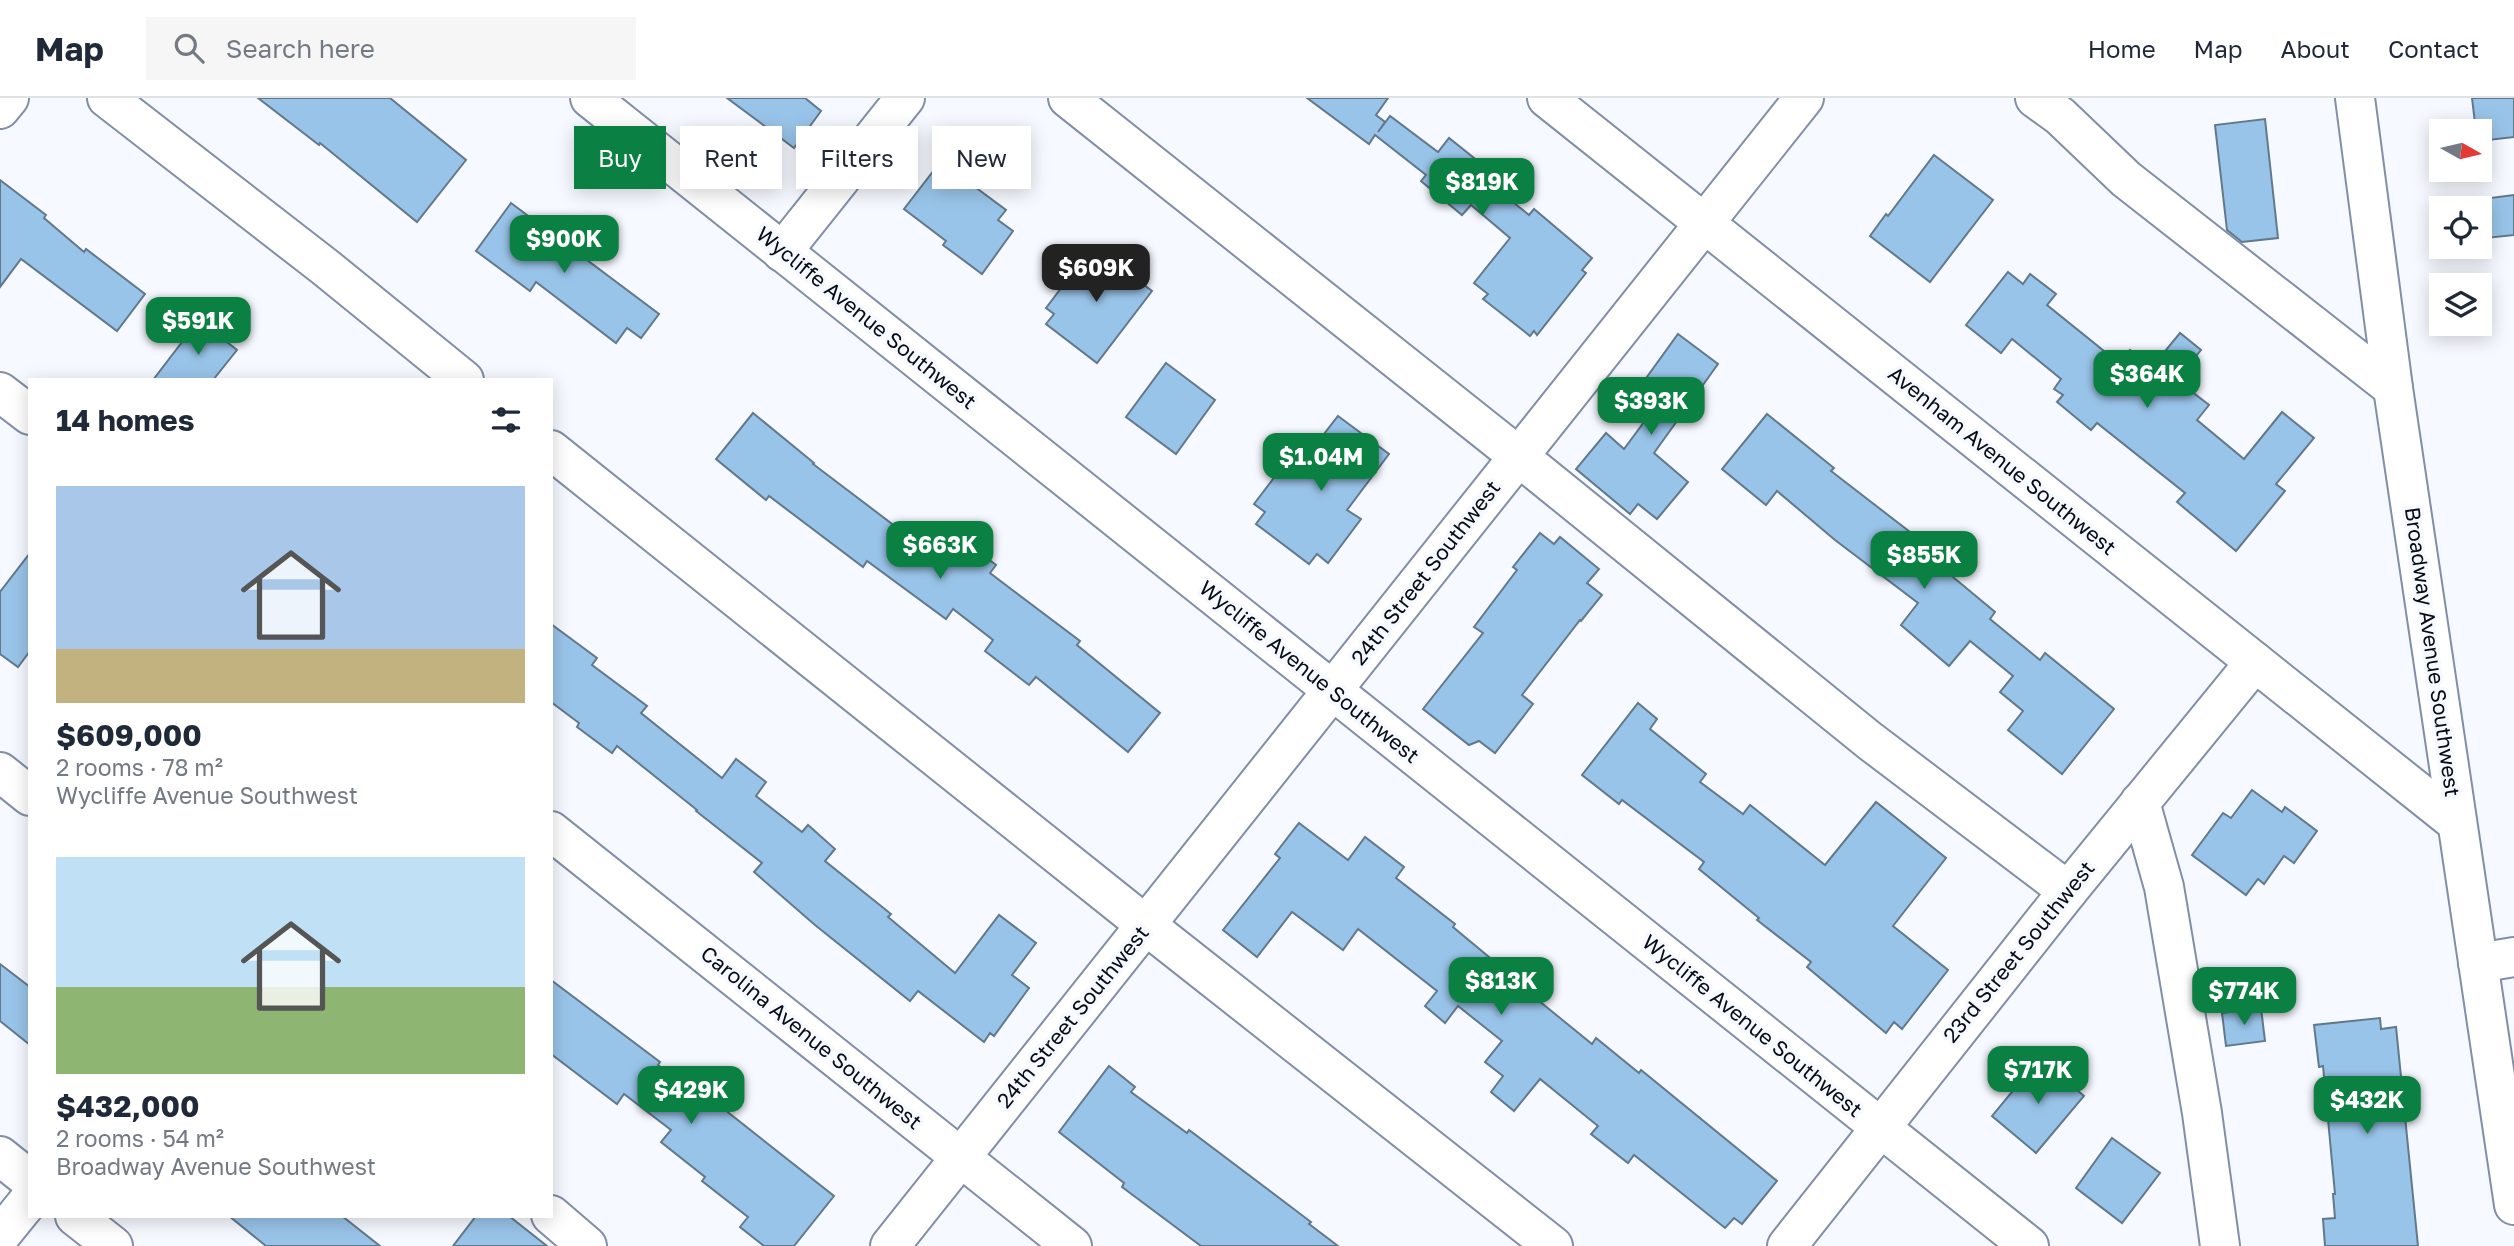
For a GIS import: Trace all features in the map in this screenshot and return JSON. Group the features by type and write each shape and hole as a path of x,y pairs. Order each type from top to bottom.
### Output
{"street":[{"path":"0,109 9,98"},
{"path":"107,98 325,267 462,378"},
{"name":"Wycliffe Avenue Southwest","path":"590,98 2029,1246"},
{"path":"782,252 905,98"},
{"path":"1068,98 1518,456 1870,741 2068,891"},
{"name":"Avenham Avenue Southwest","path":"1547,98 2458,823"},
{"name":"24th Street Southwest","path":"890,1246 1804,98"},
{"path":"2035,98 2060,117 2126,179 2393,388"},
{"name":"Broadway Avenue Southwest","path":"2356,98 2393,388 2458,823 2496,960 2514,1205"},
{"path":"0,392 28,413"},
{"path":"553,452 1553,1246"},
{"name":"23rd Street Southwest","path":"1787,1246 2068,891 2255,662"},
{"path":"0,772 28,794"},
{"path":"2140,802 2164,887 2202,1113 2220,1246"},
{"name":"Carolina Avenue Southwest","path":"553,833 1072,1246"},
{"path":"0,1156 28,1178"},
{"path":"0,1236 28,1201"},
{"path":"553,1217 587,1246"},
{"path":"78,1218 113,1246"}],"building":[{"path":"258,98 390,98 466,160 417,222 320,143 319,145"},
{"path":"727,98 805,98 821,111 810,126 796,126 794,148 782,139 782,126 765,126"},
{"path":"1307,98 1388,98 1376,115 1385,122 1378,132 1390,116 1438,152 1449,138 1494,174 1488,182 1529,215 1534,209 1592,258 1582,270 1586,273 1537,335 1534,331 1530,336 1483,299 1488,294 1474,283 1510,238 1471,205 1462,215 1421,181 1426,175 1375,135 1369,144"},
{"path":"2472,98 2514,98 2514,137 2492,140 2492,119 2475,119"},
{"path":"2265,119 2278,238 2242,242 2227,230 2215,125"},
{"path":"1934,155 1993,200 1930,282 1870,236"},
{"path":"932,173 932,189 978,189 1006,210 998,220 1013,231 982,274 943,245 946,241 904,209"},
{"path":"0,180 46,215 44,218 84,252 86,249 145,294 117,331 21,259 0,287"},
{"path":"2514,195 2514,235 2492,237 2492,198"},
{"path":"511,203 659,314 641,338 627,328 616,343 536,282 530,291 476,251"},
{"path":"1093,246 1152,291 1097,363 1046,324 1054,314 1046,308"},
{"path":"2008,272 2023,284 2030,274 2056,294 2047,305 2119,363 2130,350 2152,367 2180,333 2201,350 2177,380 2209,405 2197,420 2244,459 2282,412 2314,438 2276,484 2285,491 2236,551 2177,502 2185,493 2097,423 2091,430 2057,402 2063,395 2054,389 2061,379 2012,339 2001,353 1966,325"},
{"path":"199,320 237,350 215,378 155,378"},
{"path":"1678,334 1718,364 1654,453 1688,482 1657,519 1638,504 1630,514 1576,469 1606,433 1624,449 1664,395 1644,381"},
{"path":"1166,363 1215,400 1176,454 1126,417"},
{"path":"753,413 813,464 912,539 923,525 961,554 968,544 996,565 990,573 1080,641 1077,645 1160,713 1128,752 1036,677 1029,685 985,651 993,640 953,609 946,619 867,561 863,567 769,496 766,500 716,459"},
{"path":"1767,414 1834,468 1831,471 1910,532 1902,544 1943,576 1947,572 1995,612 1990,619 2040,660 2045,653 2114,709 2062,774 2008,730 2023,711 2000,692 2013,676 1970,641 1949,666 1901,625 1918,603 1835,540 1777,491 1766,505 1722,469"},
{"path":"1338,416 1389,454 1347,510 1361,519 1328,563 1317,554 1309,564 1256,524 1265,512 1254,504 1286,462 1296,470"},
{"path":"1540,533 1554,544 1560,537 1599,569 1587,583 1602,595 1522,695 1533,704 1495,753 1479,741 1469,745 1423,709 1483,633 1474,627 1517,570 1513,567"},
{"path":"28,556 28,654 18,667 0,654 0,592"},
{"path":"553,625 597,658 592,665 647,706 641,713 722,778 736,759 766,782 756,796 802,832 808,825 835,849 825,861 891,914 888,917 955,973 999,915 1036,943 1012,975 1029,988 994,1036 990,1033 984,1042 918,991 910,1001 754,872 762,863 617,746 612,753 577,727 579,723 553,704"},
{"path":"1638,703 1657,719 1650,729 1706,774 1700,782 1743,814 1750,805 1825,865 1876,802 1946,858 1893,926 1948,970 1902,1029 1894,1022 1886,1033 1807,967 1811,962 1757,920 1759,918 1699,869 1704,862 1622,800 1619,804 1582,775"},
{"path":"2252,790 2282,812 2285,807 2317,831 2294,863 2284,856 2264,884 2258,879 2246,895 2192,855 2223,813 2231,818"},
{"path":"1299,823 1348,860 1365,837 1404,867 1396,878 1455,924 1453,927 1513,977 1512,979 1592,1044 1596,1038 1639,1073 1641,1070 1777,1181 1742,1224 1734,1218 1725,1228 1634,1155 1628,1163 1591,1134 1598,1126 1540,1079 1514,1111 1491,1092 1503,1076 1485,1062 1502,1041 1458,1006 1445,1023 1425,1006 1437,991 1358,929 1343,950 1292,912 1257,957 1223,930 1280,858 1275,854"},
{"path":"0,964 28,985 28,1043 0,1021"},
{"path":"553,982 660,1062 658,1065 698,1095 701,1091 834,1196 794,1246 764,1246 740,1227 748,1217 702,1181 705,1177 661,1142 671,1130 624,1094 617,1104 553,1056"},
{"path":"2261,1008 2265,1041 2226,1046 2222,1013"},
{"path":"2380,1018 2381,1029 2396,1027 2418,1246 2325,1246 2323,1219 2335,1218 2335,1194 2323,1066 2319,1067 2314,1025"},
{"path":"2039,1059 2084,1096 2036,1153 1992,1116"},
{"path":"1109,1066 1135,1087 1131,1092 1187,1133 1189,1130 1311,1222 1309,1224 1338,1246 1201,1246 1122,1187 1124,1183 1059,1132"},
{"path":"2112,1138 2160,1173 2122,1223 2076,1188"},
{"path":"231,1218 345,1218 380,1246 266,1246"},
{"path":"474,1218 512,1218 547,1246 453,1246"}]}
